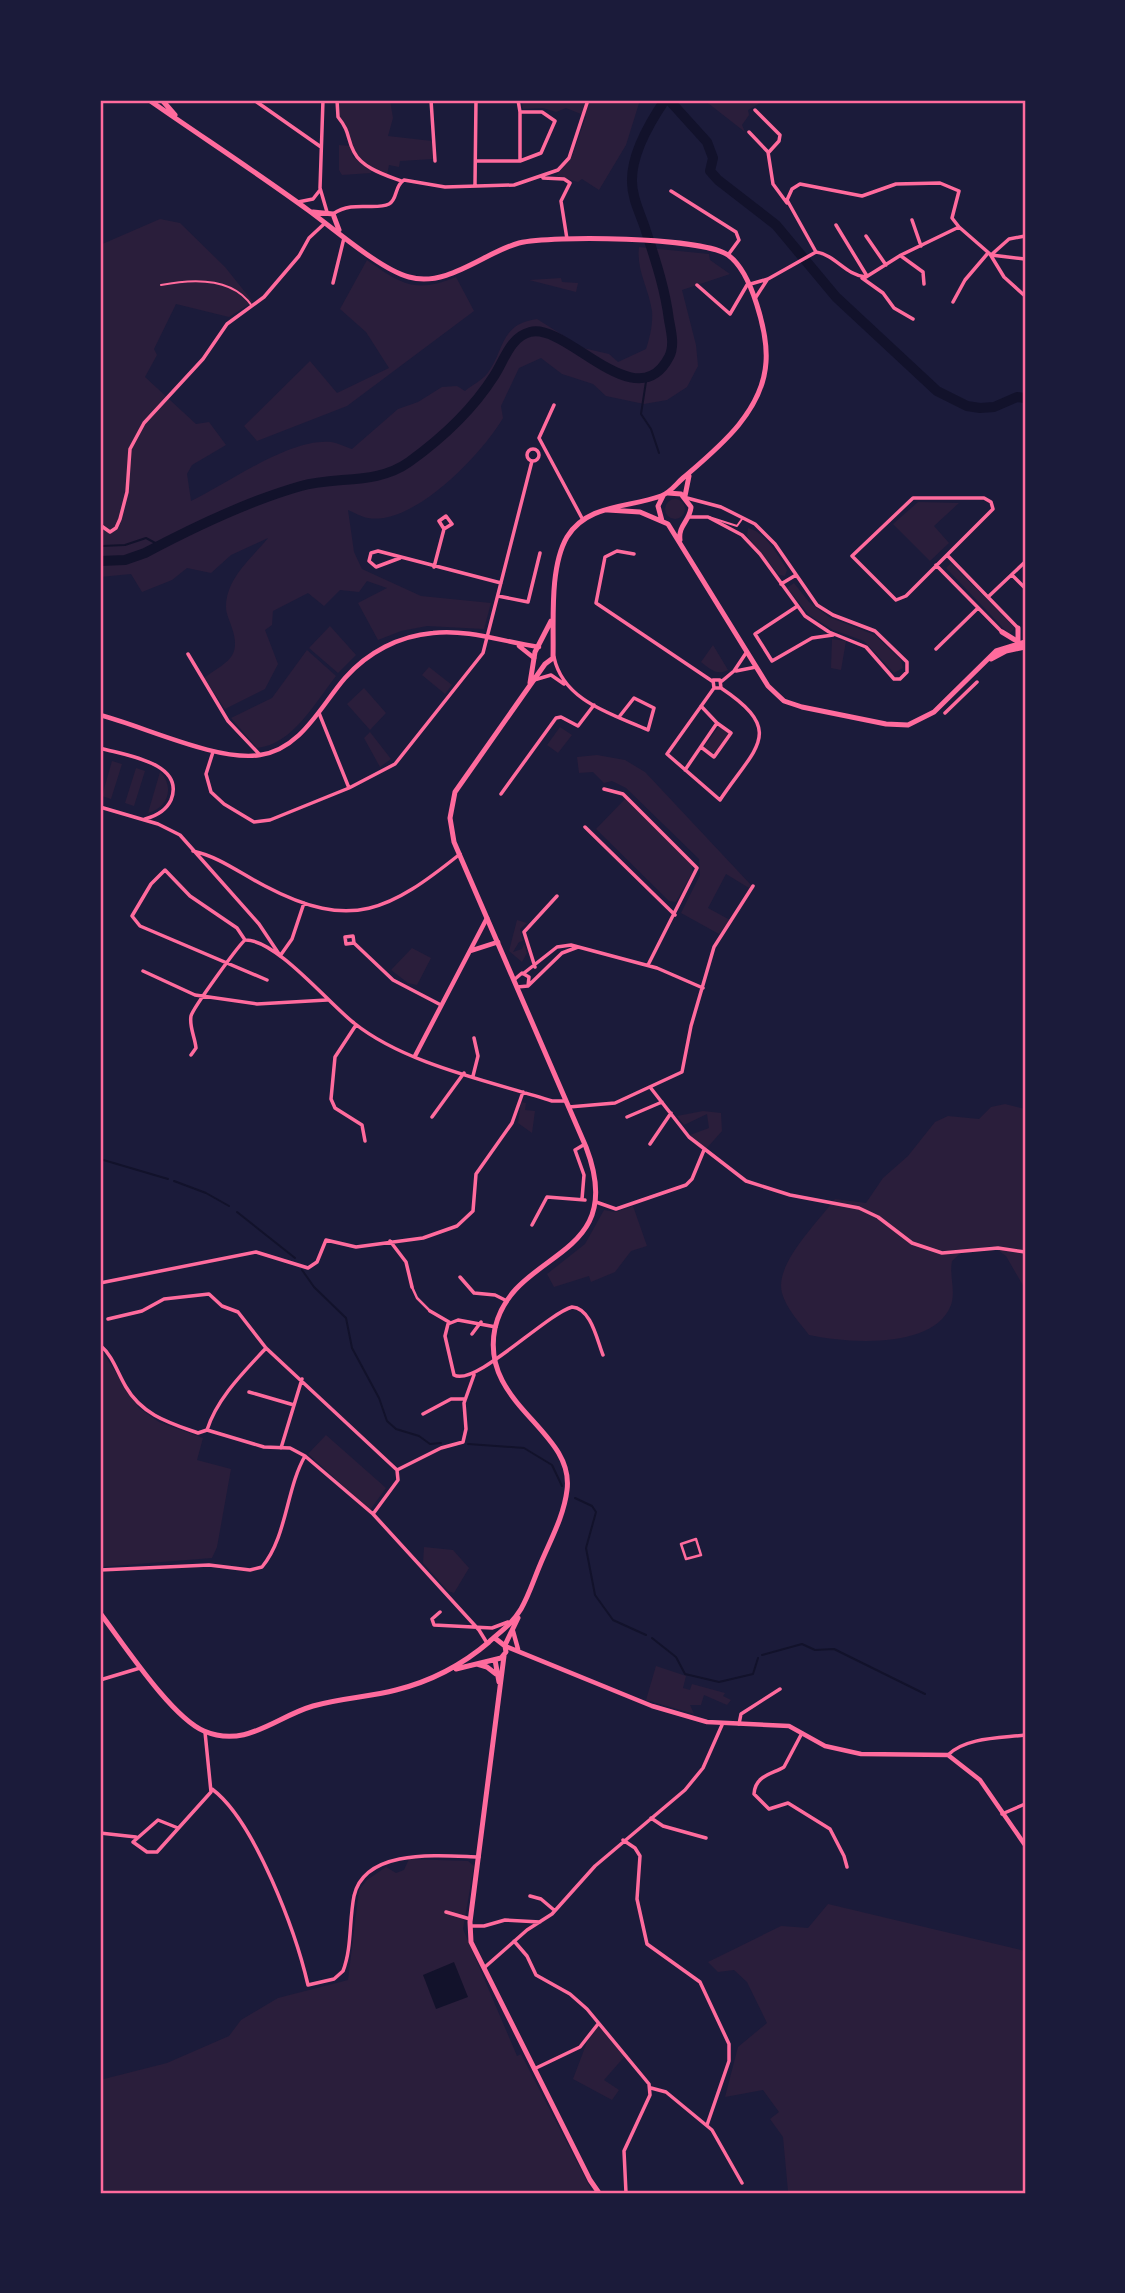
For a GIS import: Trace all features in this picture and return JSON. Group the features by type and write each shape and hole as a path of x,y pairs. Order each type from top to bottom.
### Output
{"main road":[{"path":"149,100 310,212 327,219 342,234 397,272 420,279 446,274 514,245 567,239 711,247 728,255 741,269 748,285 766,349 759,391 741,422 665,495 657,506 774,693 791,704 883,723 914,723 928,717 1000,651 1024,644"},
{"path":"162,100 199,135"},
{"path":"686,497 690,473"},
{"path":"599,2193 482,1969 471,1944 470,1922 505,1646 560,1516 568,1485 561,1460 505,1388 494,1359 496,1326 507,1301 522,1284 574,1242 594,1210 597,1193 594,1170 584,1144 460,854 450,823 455,792 527,689 546,664 552,661 553,614 562,548 570,533 583,520 605,510 677,492 686,497 691,507 689,517 682,524 681,543"},
{"path":"605,510 640,512 665,522 682,524"},
{"path":"527,689 553,614"},
{"path":"1018,628 1025,633"},
{"path":"1018,628 1024,644"},
{"path":"100,715 214,750 236,755 260,755 288,743 319,713 351,671 388,645 438,632 540,646 553,651"},
{"path":"1000,651 1002,632 1024,644"},
{"path":"512,643 546,664"},
{"path":"415,1056 487,918"},
{"path":"470,951 498,942"},
{"path":"449,1672 490,1642 520,1611"},
{"path":"100,1613 177,1711 205,1732 226,1736 254,1733 311,1707 397,1690 504,1655 527,1654"},
{"path":"513,1630 519,1650"},
{"path":"490,1642 519,1650 652,1706 722,1725 772,1724 791,1727 825,1746 856,1754 894,1757 948,1755 978,1777 1025,1845"},
{"path":"490,1642 485,1652 493,1660 500,1696"},
{"path":"475,1664 488,1667 498,1676"}],"street":[{"path":"254,100 321,147"},
{"path":"323,100 320,188 327,219"},
{"path":"337,100 337,115 348,130 354,153 380,174 401,181 449,187 475,184 514,185 559,170 567,162 588,100"},
{"path":"431,100 435,161"},
{"path":"475,184 476,100"},
{"path":"517,100 520,112 520,161"},
{"path":"755,110 780,135 778,143 768,153"},
{"path":"475,161 520,161 541,153 555,124 551,116 542,111 520,112"},
{"path":"749,132 768,153 773,184 816,252"},
{"path":"539,178 565,179 570,185 561,201 567,239"},
{"path":"100,525 110,532 119,523 127,492 130,449 149,416 200,364 227,324 252,307 285,274 309,237 327,219 349,207 390,204 401,181"},
{"path":"788,204 789,192 800,184 862,196 897,184 940,183 952,186 960,194 952,216 959,227 990,254 1025,260"},
{"path":"295,201 309,201 320,188"},
{"path":"670,191 736,232 739,240 728,255"},
{"path":"912,219 921,246"},
{"path":"836,225 867,276"},
{"path":"861,276 867,276 900,256 959,227"},
{"path":"334,284 342,234"},
{"path":"866,236 886,265"},
{"path":"953,302 965,280 990,254 1009,239 1025,236"},
{"path":"697,285 729,314 748,285 768,279 816,252 827,254 845,269 861,276 885,295 894,308 913,319"},
{"path":"990,254 991,260 1007,280 1025,296"},
{"path":"900,256 923,272 924,284"},
{"path":"754,300 768,279"},
{"path":"554,405 539,438 583,520"},
{"path":"214,750 206,774 209,789 221,802 250,821 270,820 349,788 398,762 481,656 488,638 531,461"},
{"path":"686,497 721,507 757,525 772,540 810,598 824,610 881,636 907,662 908,670 900,679 894,679 866,647 811,622 796,607 748,540 726,524 697,514 689,517"},
{"path":"909,499 989,500 993,505 991,512 947,555 904,598 896,600 852,555 909,499"},
{"path":"434,566 444,529"},
{"path":"400,558 376,567 371,565 369,558 376,551 501,583"},
{"path":"634,554 617,551 605,557 596,603 712,681 714,688"},
{"path":"498,596 528,602 540,553"},
{"path":"947,555 1018,628"},
{"path":"988,597 1025,562"},
{"path":"936,565 1002,632"},
{"path":"1012,575 1025,588"},
{"path":"781,584 796,576"},
{"path":"796,607 755,634 772,661 812,638 836,635"},
{"path":"936,649 978,608"},
{"path":"553,651 559,673"},
{"path":"721,681 734,671 747,651"},
{"path":"188,654 228,721 260,755"},
{"path":"546,664 559,673 569,687"},
{"path":"734,671 757,667"},
{"path":"534,680 551,675 594,705 619,717 648,730 654,708 634,698 619,717"},
{"path":"712,681 721,681"},
{"path":"721,681 721,688"},
{"path":"945,713 976,682"},
{"path":"714,688 721,688 758,719 760,727 758,742 720,800 667,754 714,688"},
{"path":"945,702 951,708"},
{"path":"501,794 556,718 561,717 578,726 594,705"},
{"path":"699,708 731,733 714,757 701,747"},
{"path":"319,713 349,788"},
{"path":"685,770 718,723"},
{"path":"100,748 155,765 169,776 173,788 169,803 159,814 143,819"},
{"path":"604,789 623,794 696,866 696,876 648,965"},
{"path":"100,807 143,819 178,833 260,924 280,956"},
{"path":"586,827 675,915"},
{"path":"193,851 211,856 266,887 304,903 347,911 373,909 404,897 460,854"},
{"path":"267,980 133,921 133,913 151,884 166,871 190,896 237,928 245,940 256,942 280,956 356,1025 415,1056 553,1101 608,1105 683,1070 691,1026 716,942 753,886"},
{"path":"535,967 524,932 557,896"},
{"path":"280,956 292,939 304,903"},
{"path":"191,1055 196,1045 191,1018 203,996 245,940"},
{"path":"354,943 393,980 441,1005"},
{"path":"514,980 563,945 581,947 648,965 703,988"},
{"path":"519,990 527,987 568,950 581,947"},
{"path":"550,954 554,955 555,960"},
{"path":"143,971 190,993 203,996 257,1004 327,999"},
{"path":"511,972 522,973 530,979 527,987"},
{"path":"356,1025 335,1057 331,1099 335,1108 362,1125 365,1141"},
{"path":"472,1076 478,1056 474,1038"},
{"path":"432,1117 464,1073"},
{"path":"650,1087 688,1136 743,1180 790,1195 859,1208 877,1217 920,1247 951,1254 998,1248 1025,1252"},
{"path":"100,1283 256,1252 308,1268 319,1259 325,1240 356,1247 438,1234 470,1215 476,1202 476,1174 512,1123 523,1092"},
{"path":"627,1117 662,1102"},
{"path":"650,1144 671,1113"},
{"path":"584,1144 576,1149 584,1175 584,1200 594,1210"},
{"path":"596,1202 616,1209 683,1186 692,1180 704,1150"},
{"path":"532,1225 547,1197 584,1200 597,1193"},
{"path":"390,1241 406,1262 417,1298 430,1311 450,1323 481,1322 496,1326"},
{"path":"460,1277 474,1293 495,1295 507,1301"},
{"path":"108,1319 140,1312 164,1299 207,1294 222,1306 240,1313 266,1348 397,1470 398,1479 373,1514"},
{"path":"450,1323 445,1333 451,1371 459,1378 474,1374 561,1311 575,1306 588,1318 603,1355"},
{"path":"472,1334 481,1322"},
{"path":"100,1345 110,1356 131,1395 149,1413 200,1434 206,1430 219,1405 266,1348"},
{"path":"397,1470 444,1447 463,1442 466,1429 465,1399 474,1374"},
{"path":"281,1448 302,1379"},
{"path":"249,1392 294,1405"},
{"path":"423,1414 451,1399 465,1399"},
{"path":"206,1430 264,1447 294,1449 305,1456 373,1514 490,1642"},
{"path":"100,1570 209,1565 250,1570 262,1567 272,1549 297,1472 305,1456"},
{"path":"696,1539 701,1555 686,1559 681,1544 696,1539"},
{"path":"440,1612 432,1619 434,1625 476,1627 502,1626 520,1611"},
{"path":"100,1680 142,1667"},
{"path":"739,1724 741,1714 780,1689"},
{"path":"482,1969 513,1941 555,1911 587,1873 698,1774 715,1745 722,1725"},
{"path":"205,1732 212,1789 224,1799 268,1869 283,1911 299,1943 308,1985 334,1979 344,1971 355,1893 374,1871 391,1861 408,1856 479,1857"},
{"path":"802,1733 784,1767 769,1772 755,1787 754,1794 769,1809 788,1803 805,1816 826,1826 838,1844 846,1867"},
{"path":"948,1755 955,1748 968,1744 1025,1735"},
{"path":"178,1828 158,1820 133,1841 147,1852 155,1853 178,1828 212,1789"},
{"path":"1002,1814 1025,1804"},
{"path":"651,1818 663,1826 706,1838"},
{"path":"100,1833 136,1837"},
{"path":"623,1840 635,1847 640,1856 638,1899 645,1940 653,1950 679,1964 700,1982 730,2048 730,2058 707,2125"},
{"path":"530,1896 540,1898 555,1911"},
{"path":"446,1912 484,1926 506,1920 540,1922"},
{"path":"513,1941 527,1956 538,1977 576,1999 626,2055 651,2088 664,2090 707,2125 742,2183"},
{"path":"534,2069 581,2046 598,2024"},
{"path":"626,2193 624,2151 651,2088"}],"lane":[{"path":"161,285 188,281 215,284 238,292 252,307"},
{"path":"708,517 737,526 742,524 742,517"}],"shaded area":[{"path":"338,100 390,100 393,118 388,136 432,141 433,159 400,161 399,167 389,165 387,175 365,163 354,152 348,130 338,116"},
{"path":"521,100 640,100 626,145 599,190 582,179 578,182 556,176 572,156 586,116 566,108 556,112 543,108 523,109"},
{"path":"704,100 764,101 748,110 749,115 742,125 745,132"},
{"path":"339,145 351,146 353,157 372,169 371,173 342,175 339,170"},
{"path":"160,219 180,223 225,267 253,302 229,317 176,304 154,349 157,355 145,377 196,424 209,422 226,445 192,465 187,474 191,501 260,463 297,447 331,442 352,449 398,409 418,402 442,387 457,386 465,391 487,374 509,333 525,322 537,319 583,348 609,354 618,362 646,349 652,311 639,264 639,247 709,254 710,260 730,274 682,290 696,345 698,366 687,387 667,400 644,404 606,396 593,384 562,374 541,358 519,368 501,406 503,418 480,450 445,485 406,511 386,517 368,518 348,510 354,552 362,569 421,596 491,603 484,629 427,626 401,631 378,640 358,603 387,588 367,581 359,592 340,590 324,606 308,593 273,611 272,625 265,630 278,664 265,689 225,709 204,678 225,663 233,653 235,638 226,610 230,587 241,569 268,538 231,555 211,573 187,568 172,580 142,592 131,574 100,577 100,245"},
{"path":"367,260 389,275 409,284 430,285 456,277 474,311 347,406 257,441 244,426 310,361 337,393 389,368 366,332 340,309"},
{"path":"561,278 562,282 578,283 576,292 529,280"},
{"path":"675,499 682,502 685,509 682,516 675,519 668,516 665,509 668,502"},
{"path":"918,502 959,503 934,526 949,543 930,561 893,524"},
{"path":"748,528 760,534 771,545 787,570 785,576 779,575 747,536"},
{"path":"951,563 1015,628 1009,634 946,568"},
{"path":"794,583 809,602 829,617 875,635 901,660 903,668 894,673 864,641 833,630 809,615 787,588"},
{"path":"330,626 356,655 338,673 309,648"},
{"path":"832,639 846,641 841,670 831,668"},
{"path":"713,645 728,670 724,672 717,672 701,662"},
{"path":"307,650 336,676 292,731 270,745 257,748 231,718 272,698"},
{"path":"429,667 452,685 445,694 422,675"},
{"path":"364,688 386,713 370,730 347,704"},
{"path":"719,726 729,733 714,754 704,747"},
{"path":"560,727 572,735 558,753 547,745"},
{"path":"370,732 391,759 380,767 364,738"},
{"path":"597,755 625,760 645,772 751,885 749,888 726,874 708,908 730,920 719,934 681,913 700,875 699,859 626,788 612,781 604,783 593,772 579,773 577,757"},
{"path":"112,761 122,764 111,799 102,796"},
{"path":"136,768 145,771 134,806 125,803"},
{"path":"160,772 167,784 167,796 160,807 148,813"},
{"path":"625,799 692,864 692,873 676,902 669,901 596,829"},
{"path":"517,920 527,923 520,929 523,941 519,942 513,952 522,949 524,944 527,953 522,962 509,951"},
{"path":"412,948 431,958 417,985 408,983 391,970"},
{"path":"521,1102 526,1103 525,1110 535,1111 532,1133 518,1123"},
{"path":"1005,1104 1025,1109 1025,1289 1006,1256 992,1246 963,1251 952,1261 951,1305 942,1320 927,1330 888,1340 866,1341 809,1335 787,1304 781,1282 791,1256 835,1199 866,1203 883,1178 908,1156 935,1122 948,1116 979,1119 991,1107"},
{"path":"703,1111 721,1113 722,1131 706,1149 690,1135 709,1128 707,1114 684,1125 677,1116"},
{"path":"633,1206 647,1246 631,1251 615,1272 591,1282 589,1276 554,1287 547,1274 585,1244 604,1210 616,1212"},
{"path":"100,1348 139,1408 159,1422 203,1438 197,1460 231,1469 217,1547 212,1558 100,1567"},
{"path":"326,1435 386,1488 370,1510 308,1454"},
{"path":"424,1547 453,1550 469,1568 454,1593 448,1591 423,1563"},
{"path":"656,1666 686,1676 683,1688 690,1690 692,1684 725,1693 723,1696 731,1700 727,1705 704,1695 701,1705 690,1705 694,1714 646,1700"},
{"path":"409,1859 468,1861 474,1866 463,1929 517,2056 521,2054 593,2193 100,2193 100,2080 167,2063 229,2036 241,2020 278,1998 348,1980 359,1890 367,1880 386,1867 396,1873 404,1870"},
{"path":"828,1904 1025,1951 1025,2193 781,2193 788,2191 783,2137 770,2119 779,2112 763,2090 725,2097 738,2047 767,2023 747,1982 734,1970 718,1972 708,1962 781,1926 808,1928"},
{"path":"454,1962 468,1997 436,2009 423,1975"},
{"path":"598,2026 625,2056 604,2080 619,2090 612,2100 573,2079 587,2042"}],"waterway":[{"path":"100,561 125,560 145,553 222,515 281,492 315,483 370,477 397,469 421,453 456,423 486,388 512,344 530,332 545,333 563,341 620,374 639,378 655,374 671,353 671,334 662,285 635,200 632,182 638,150 665,100"},
{"path":"669,100 707,142 713,158 710,171 718,180 776,225 836,297 937,391 967,406 980,408 994,407 1017,397 1025,398"},
{"path":"647,375 641,414 651,429 659,453"},
{"path":"102,546 125,545 146,538 159,545"},
{"path":"100,1159 168,1179"},
{"path":"174,1181 206,1193 229,1206"},
{"path":"237,1212 295,1258"},
{"path":"302,1270 314,1287 346,1318 352,1348 379,1398 387,1421 396,1429 419,1436 430,1444 441,1443"},
{"path":"468,1444 524,1448 552,1465 562,1486"},
{"path":"575,1498 592,1506 596,1512 586,1548 595,1595 613,1620 646,1635"},
{"path":"652,1638 676,1657 685,1674 719,1682 753,1674 758,1658"},
{"path":"762,1655 802,1644 815,1650 834,1649 925,1694"}]}
